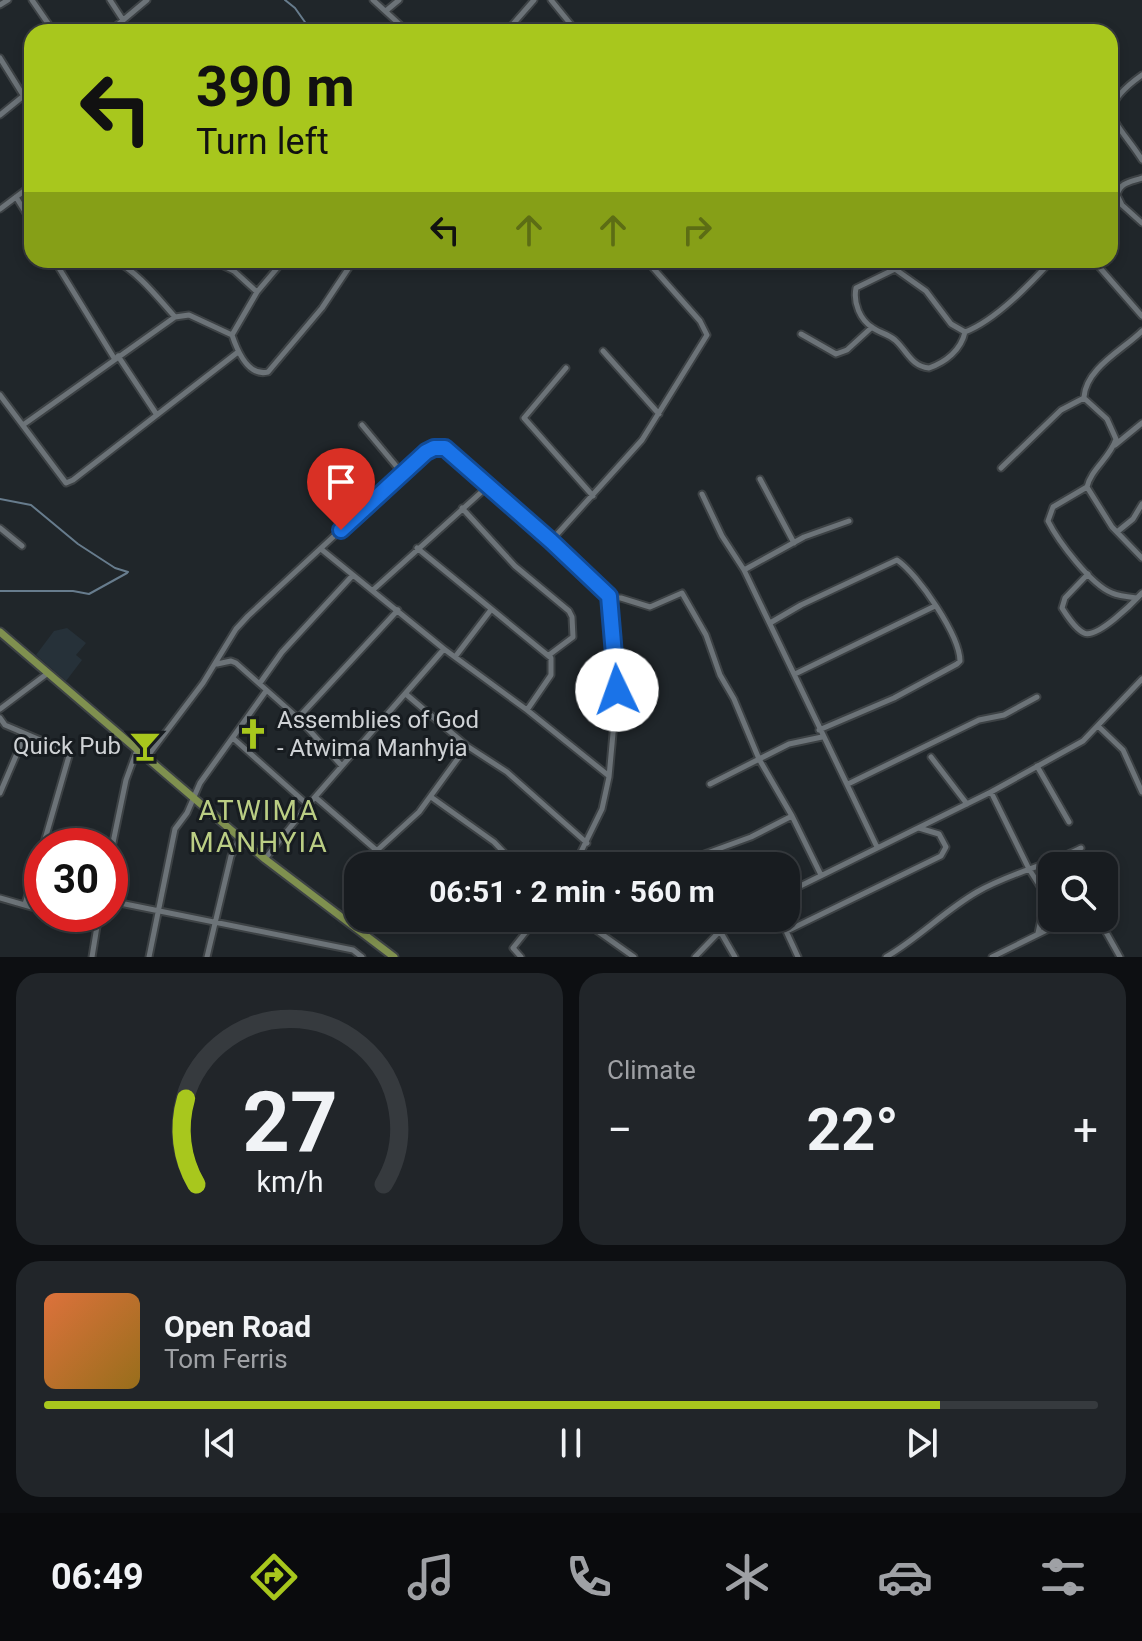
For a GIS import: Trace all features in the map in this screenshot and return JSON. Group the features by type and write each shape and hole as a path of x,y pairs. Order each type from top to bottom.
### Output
{"main road":[{"path":"0,632 265,859 394,957"}],"street":[{"path":"0,5 8,0"},
{"path":"32,0 48,24"},
{"path":"110,0 123,20"},
{"path":"118,24 147,0"},
{"path":"373,0 400,24"},
{"path":"387,10 399,0"},
{"path":"513,24 534,0"},
{"path":"551,0 561,8 571,24"},
{"path":"0,58 23,95 0,115"},
{"path":"1118,98 1142,75"},
{"path":"1118,127 1142,160"},
{"path":"1118,193 1122,186 1142,178"},
{"path":"0,209 24,191"},
{"path":"16,197 24,210"},
{"path":"1118,197 1122,205 1142,223"},
{"path":"59,268 157,415"},
{"path":"127,268 156,294 175,317"},
{"path":"228,268 257,292"},
{"path":"232,335 257,292 277,268"},
{"path":"23,425 175,317 189,315 232,335 238,352 256,372 268,372 322,308 349,268"},
{"path":"551,541 642,440 698,352 707,331 653,268"},
{"path":"965,332 951,324 926,291 895,269 856,288 854,296 858,311 871,328 885,332 913,362 929,368 949,358 965,332 987,319 1046,268"},
{"path":"1100,268 1142,316"},
{"path":"801,334 836,354 847,350 871,328"},
{"path":"1084,398 1085,386 1092,377 1142,331"},
{"path":"603,351 659,414"},
{"path":"0,395 66,483 238,352"},
{"path":"566,368 524,418 593,496"},
{"path":"1084,398 1107,419 1116,439 1112,452 1089,479 1087,487 1053,507 1048,521 1069,555 1108,591 1140,596"},
{"path":"1001,468 1061,410 1084,398"},
{"path":"1114,445 1142,423"},
{"path":"362,425 402,473"},
{"path":"147,757 216,664 236,629 426,452 445,448 551,541 610,598 617,690 609,777 602,809 582,852"},
{"path":"760,479 794,543"},
{"path":"373,590 487,487"},
{"path":"1087,487 1117,532 1142,558"},
{"path":"702,494 722,536 744,570 877,847"},
{"path":"1117,532 1133,519 1142,504"},
{"path":"462,508 515,566 572,614 573,637 549,655"},
{"path":"744,570 794,543 849,521"},
{"path":"0,528 22,546"},
{"path":"417,548 490,611 549,655 551,675 527,710"},
{"path":"321,549 609,777"},
{"path":"710,784 789,744 894,698 960,661 959,649 922,585 897,560 770,623"},
{"path":"1088,574 1065,598 1062,608 1083,633 1096,632 1140,596"},
{"path":"259,684 282,652 353,575"},
{"path":"610,598 621,598 650,607 682,593 706,635 720,675 734,699 759,759 821,875"},
{"path":"795,674 935,606"},
{"path":"298,718 398,610"},
{"path":"455,657 490,611"},
{"path":"265,859 444,649"},
{"path":"216,664 236,663 298,718 342,766"},
{"path":"0,709 48,673"},
{"path":"800,886 991,792 1083,741 1141,682"},
{"path":"149,957 175,829 187,813 193,796 266,691"},
{"path":"407,695 467,746 507,772 587,843"},
{"path":"848,784 979,720 1004,715 1037,697"},
{"path":"0,718 5,725 66,751 69,756 48,828"},
{"path":"1098,726 1123,750 1142,792"},
{"path":"0,793 25,735"},
{"path":"234,739 308,805"},
{"path":"372,852 408,824 467,746"},
{"path":"116,828 126,780 137,749"},
{"path":"931,757 967,804"},
{"path":"1037,766 1069,822"},
{"path":"991,792 1038,883"},
{"path":"315,797 375,849"},
{"path":"430,797 504,852"},
{"path":"710,852 751,837 792,816"},
{"path":"800,925 941,856 946,847 939,834 919,828"},
{"path":"207,957 231,856 240,837"},
{"path":"886,957 920,936 950,908 996,882 1081,848"},
{"path":"0,898 24,904"},
{"path":"128,905 353,950 362,957"},
{"path":"92,957 96,932"},
{"path":"521,957 513,948 526,932"},
{"path":"599,932 634,957"},
{"path":"695,957 719,932"},
{"path":"721,932 735,957"},
{"path":"787,932 798,957"},
{"path":"1106,932 1120,957"},
{"path":"992,957 1038,933"}],"shaded area":[{"path":"67,628 86,643 76,655 82,660 66,681 36,655 54,631"}],"waterway":[{"path":"285,0 306,24"},
{"path":"0,499 31,505 78,544 115,568 128,572"},
{"path":"0,591 73,591 89,594 127,573"}],"place":[{"name":"Assemblies of God - Atwima Manhyia","path":"253,734"},
{"name":"Quick Pub","path":"145,746"}],"district":[{"name":"ATWIMA MANHYIA","path":"259,826"}],"route":[{"path":"341,530 426,452 445,448 609,596 617,690"}]}
